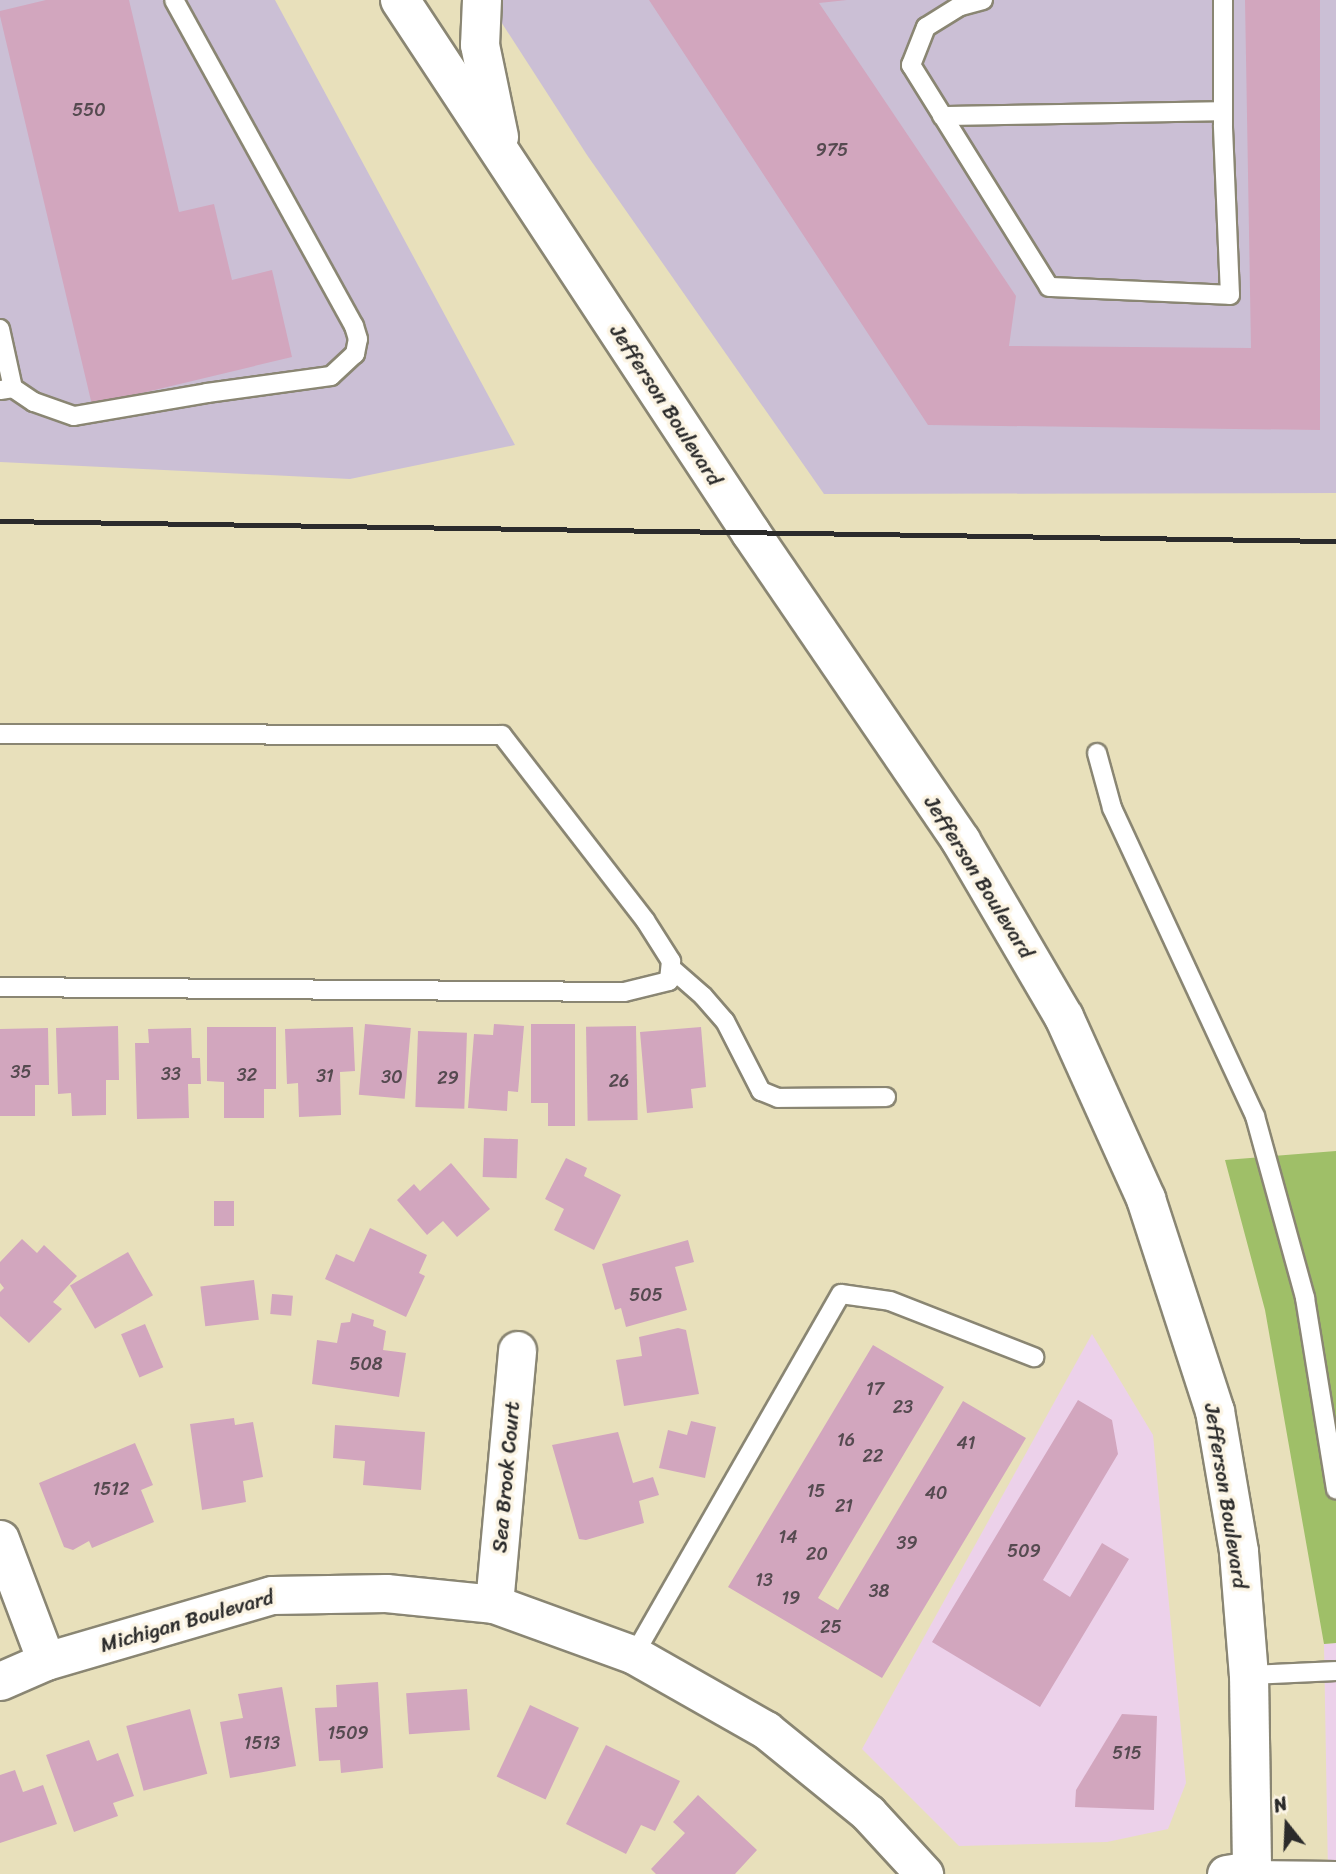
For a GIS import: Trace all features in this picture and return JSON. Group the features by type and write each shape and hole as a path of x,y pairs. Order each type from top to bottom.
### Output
{"main road":[{"name":"Jefferson Boulevard","path":"400,0 758,545 961,841 1064,1017 1146,1199 1215,1411 1239,1552 1249,1675 1243,1873"},
{"path":"482,0 480,46 504,159"}],"street":[{"name":"Sea Brook Court","path":"494,1604 517,1350"},
{"path":"0,1539 46,1661"},
{"name":"Michigan Boulevard","path":"0,1681 46,1661 272,1595 386,1593 494,1604 634,1656 766,1730 868,1813 924,1874"}],"lane":[{"path":"0,329 6,389 74,416 207,393 331,376 355,354 358,339 354,326 174,0"},
{"path":"983,0 960,6 926,27 911,65 1049,287 1230,295 1223,111 1223,0"},
{"path":"942,116 1223,111"},
{"path":"0,733 502,735 645,920 671,961 669,981 624,992 0,987"},
{"path":"1097,753 1112,808 1255,1116 1305,1298 1336,1490"},
{"path":"671,968 703,996 725,1021 761,1091 778,1098 886,1097"},
{"path":"634,1656 841,1294 890,1301 1034,1357"},
{"path":"1249,1675 1336,1671"},
{"path":"1243,1873 1336,1871"}],"shaded area":[{"path":"0,0 275,0 515,445 350,479 0,462"},
{"path":"487,0 1336,0 1336,493 824,494 587,155"},
{"path":"1092,1334 1153,1435 1186,1783 1168,1829 1107,1842 959,1846 862,1749"},
{"path":"1336,1643 1336,1874 1328,1874 1324,1644"}],"green space":[{"path":"1336,1151 1336,1643 1324,1644 1265,1310 1225,1160"}],"building":[{"path":"46,0 129,0 179,212 214,204 232,280 272,270 292,357 92,405 0,16 0,11"},
{"path":"649,0 847,0 819,3 1016,296 1009,346 1251,348 1245,0 1320,0 1320,430 928,425"},
{"path":"365,1024 411,1028 405,1099 359,1095"},
{"path":"494,1024 524,1026 518,1092 508,1091 507,1111 468,1108 474,1034 493,1035"},
{"path":"531,1024 575,1024 575,1126 548,1126 548,1103 531,1103"},
{"path":"118,1026 119,1080 106,1080 106,1115 72,1116 71,1093 58,1094 56,1028"},
{"path":"636,1026 638,1120 588,1121 586,1027"},
{"path":"207,1027 276,1027 276,1089 264,1089 264,1118 224,1118 224,1082 207,1081"},
{"path":"353,1027 355,1071 340,1072 341,1115 299,1117 298,1083 287,1084 285,1029"},
{"path":"701,1027 706,1087 691,1089 693,1108 647,1113 640,1032"},
{"path":"48,1028 49,1085 35,1085 35,1116 0,1116 0,1029"},
{"path":"191,1028 192,1058 200,1058 201,1084 188,1084 189,1118 137,1119 135,1043 149,1043 148,1029"},
{"path":"418,1031 467,1033 464,1109 415,1107"},
{"path":"484,1138 518,1139 517,1178 483,1177"},
{"path":"566,1158 587,1168 584,1176 621,1195 594,1250 554,1230 564,1209 545,1199"},
{"path":"451,1163 490,1209 457,1237 443,1221 427,1235 397,1200 414,1184 420,1191"},
{"path":"214,1201 234,1201 234,1226 214,1226"},
{"path":"370,1228 427,1255 419,1273 425,1276 406,1317 325,1279 336,1254 354,1262"},
{"path":"22,1239 37,1253 44,1245 77,1276 53,1302 62,1309 29,1343 0,1316 0,1292 4,1288 0,1283 0,1262"},
{"path":"688,1240 694,1262 675,1267 687,1310 626,1327 621,1308 615,1310 602,1264"},
{"path":"128,1252 153,1295 95,1329 70,1286"},
{"path":"254,1280 259,1320 205,1326 200,1287"},
{"path":"272,1294 293,1296 291,1316 270,1314"},
{"path":"352,1313 374,1320 373,1326 386,1331 383,1350 406,1353 399,1397 312,1384 317,1340 337,1343 341,1323 350,1322"},
{"path":"145,1324 163,1367 139,1377 121,1334"},
{"path":"678,1328 686,1330 699,1394 624,1406 616,1360 642,1356 639,1337"},
{"path":"873,1345 944,1387 818,1598 838,1610 963,1401 1026,1438 882,1678 728,1587"},
{"path":"1078,1400 1112,1420 1118,1454 1043,1580 1070,1597 1102,1543 1129,1559 1040,1707 932,1642"},
{"path":"234,1418 235,1425 253,1422 263,1477 243,1481 246,1502 202,1510 190,1424"},
{"path":"691,1421 716,1427 705,1478 659,1468 668,1430 687,1435"},
{"path":"335,1425 425,1432 421,1490 363,1485 365,1461 333,1458"},
{"path":"618,1432 633,1483 653,1477 659,1495 639,1501 644,1523 586,1540 579,1539 552,1445"},
{"path":"135,1443 153,1485 141,1490 154,1522 92,1548 89,1541 73,1550 64,1547 39,1483"},
{"path":"378,1682 383,1768 341,1773 340,1760 319,1761 315,1708 337,1707 336,1685"},
{"path":"282,1687 296,1766 230,1778 220,1722 243,1718 238,1694"},
{"path":"467,1689 470,1730 409,1734 406,1693"},
{"path":"530,1705 579,1728 546,1799 497,1777"},
{"path":"190,1709 207,1774 144,1791 126,1726"},
{"path":"1122,1714 1157,1716 1154,1810 1075,1807 1076,1790"},
{"path":"89,1740 97,1761 118,1753 134,1796 113,1803 118,1816 74,1832 46,1755"},
{"path":"606,1745 680,1781 655,1831 641,1825 626,1854 566,1824"},
{"path":"15,1770 23,1792 43,1785 57,1824 0,1843 0,1775"},
{"path":"698,1795 757,1850 735,1874 656,1874 651,1869 685,1833 673,1822"}],"railway":[{"path":"0,521 1336,541"}]}
